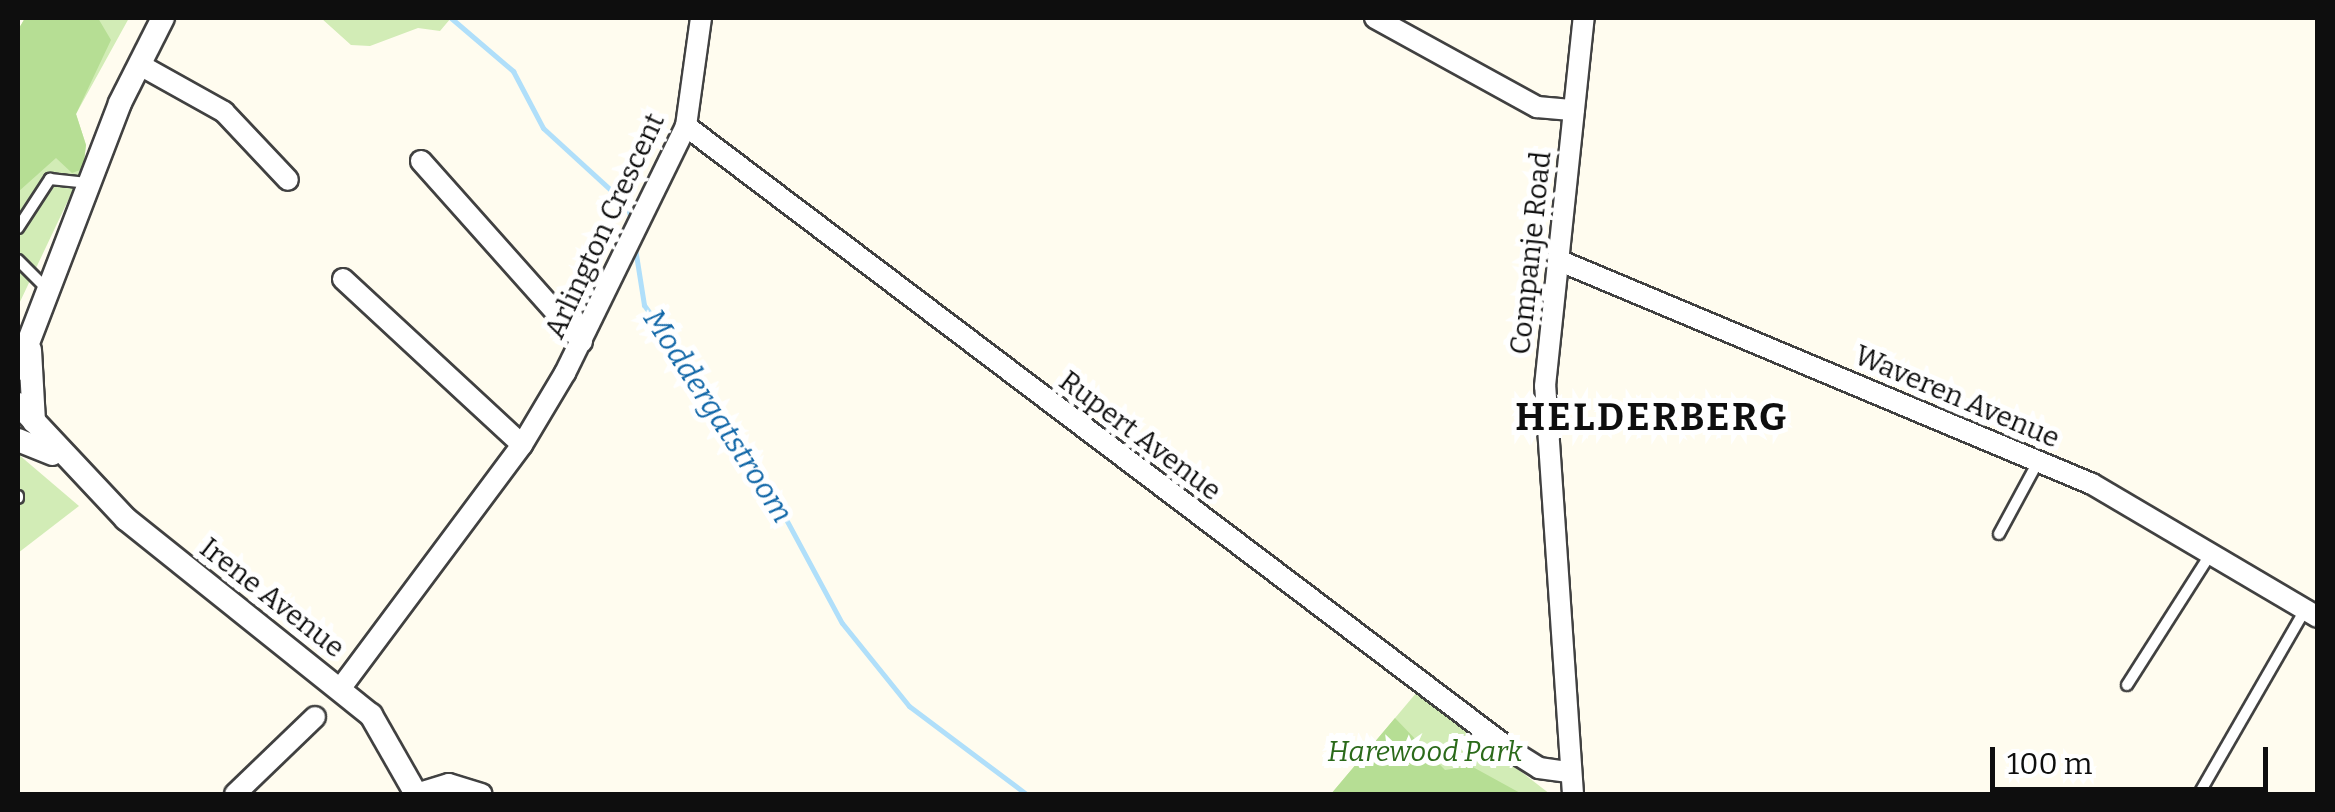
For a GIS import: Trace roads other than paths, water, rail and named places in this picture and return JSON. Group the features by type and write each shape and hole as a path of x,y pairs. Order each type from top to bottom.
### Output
{"street":[{"path":"18,369 45,287 162,18"},
{"name":"Arlington Crescent","path":"340,689 522,445 582,342 686,126 701,18"},
{"path":"1375,18 1538,107 1574,110"},
{"name":"Companje Road","path":"1573,794 1545,423 1584,18"},
{"path":"140,65 224,112 288,180"},
{"name":"Rupert Avenue","path":"686,126 1512,751 1539,768 1569,772"},
{"path":"421,161 582,342"},
{"name":"Waveren Avenue","path":"1558,260 2128,500 2312,613"},
{"path":"343,279 522,445"},
{"path":"18,332 45,287"},
{"path":"23,432 28,378 45,287"},
{"name":"Irene Avenue","path":"18,404 23,432 61,460 197,580 340,689 385,731 416,794"},
{"path":"234,794 316,716"},
{"path":"416,794 449,784 480,794"}],"lane":[{"path":"18,228 50,179 88,184"},
{"path":"19,266 45,287"},
{"path":"2000,534 2038,461"},
{"path":"2127,686 2212,552"},
{"path":"2199,794 2312,613"}],"waterway":[{"name":"Moddergatstroom","path":"451,18 513,71 543,128 628,206 631,222"},
{"name":"Moddergatstroom","path":"635,248 644,305 753,458 842,623 909,706 1026,794"}],"district":[{"name":"HELDERBERG","path":"1652,418"}],"park label":[{"name":"Harewood Park","path":"1425,752"}]}
